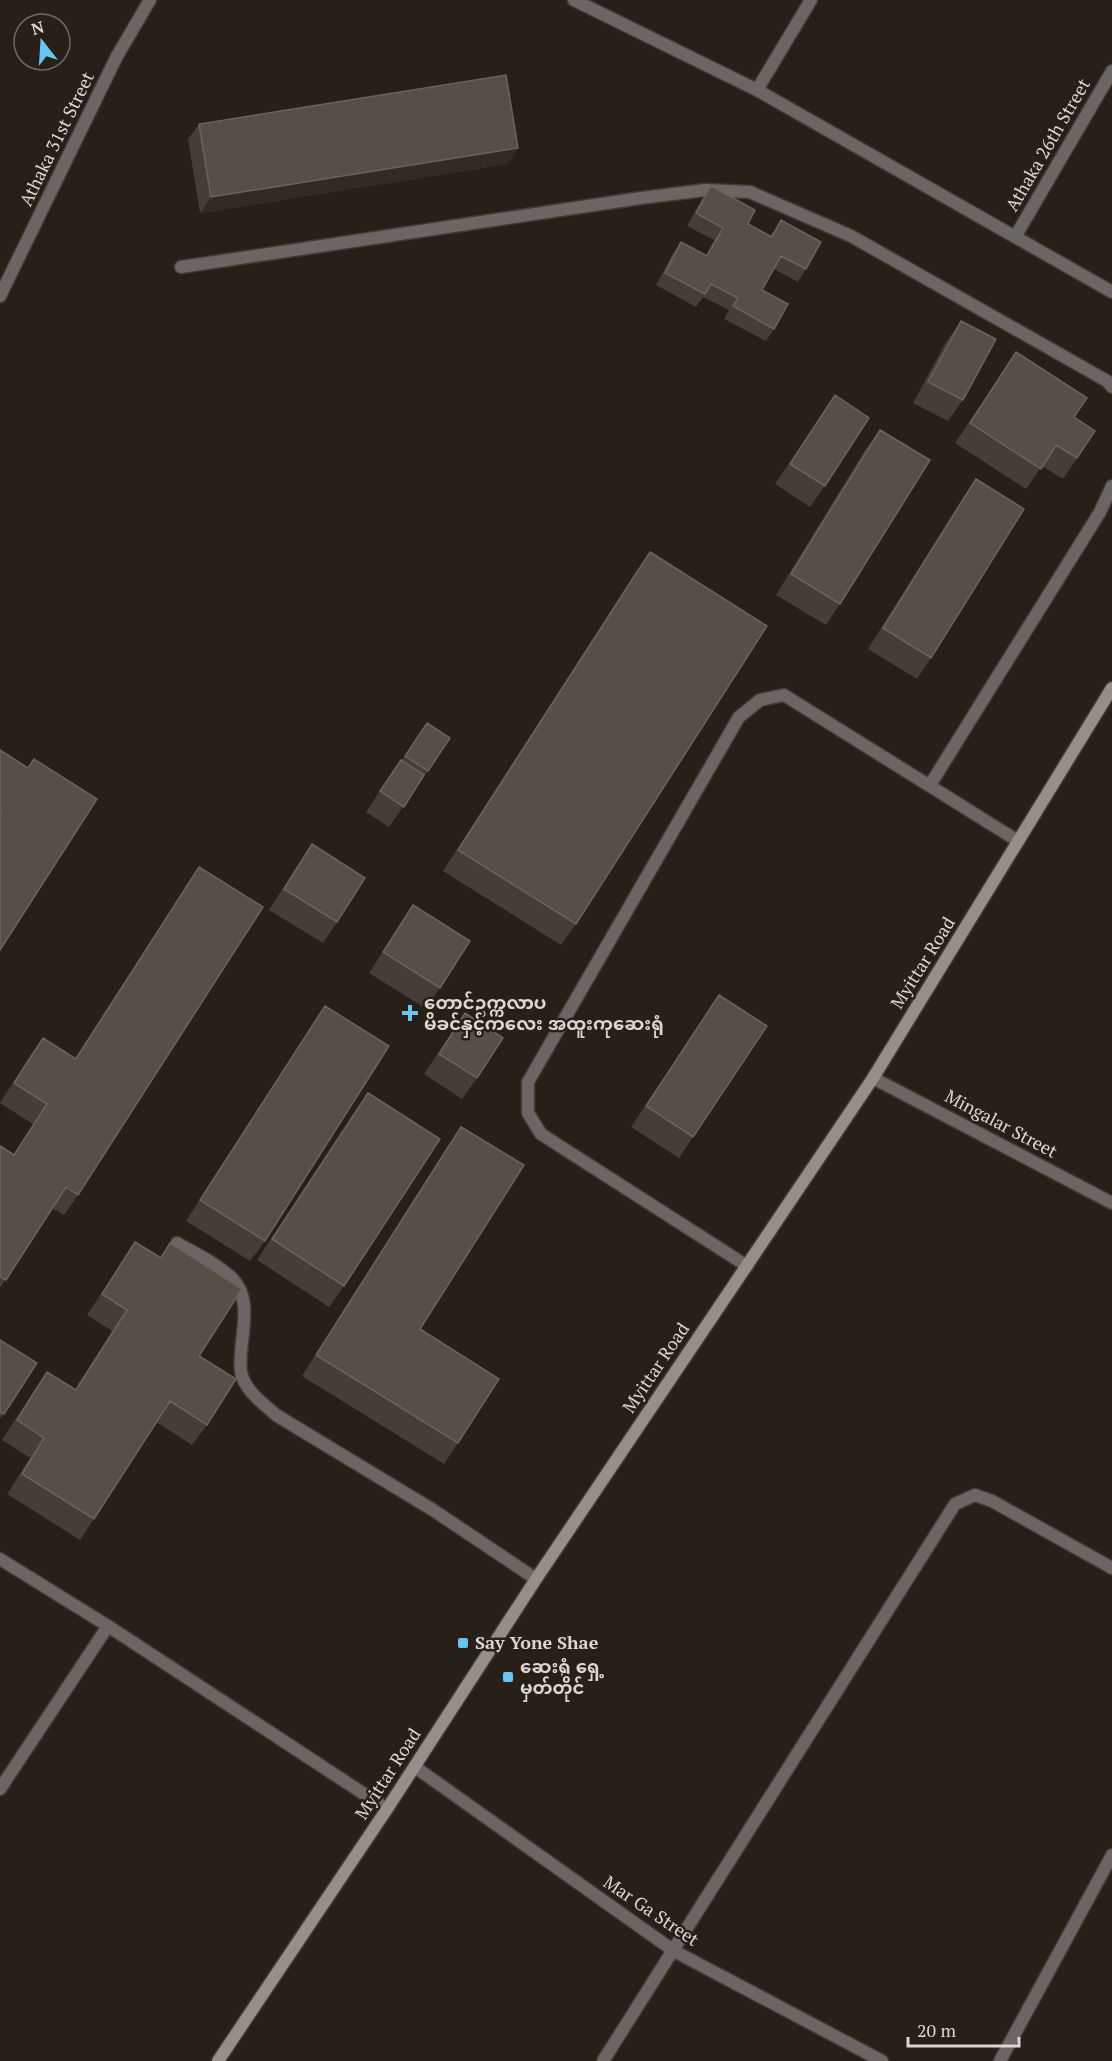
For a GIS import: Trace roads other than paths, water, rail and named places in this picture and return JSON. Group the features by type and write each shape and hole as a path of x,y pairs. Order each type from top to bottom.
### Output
{"main road":[{"name":"Myittar Road","path":"218,2061 415,1767 536,1579 873,1078 1112,688"}],"street":[{"name":"Athaka 31st Street","path":"0,296 117,56 150,0"},
{"path":"574,0 757,90 1112,292"},
{"path":"757,90 811,0"},
{"name":"Athaka 26th Street","path":"1015,237 1112,71"},
{"path":"181,267 641,198 705,190 750,192 851,236 1107,381 1112,387"},
{"path":"930,785 1100,513 1112,486"},
{"path":"747,1266 541,1134 528,1113 528,1082 739,717 760,700 784,695 1018,841"},
{"name":"Mingalar Street","path":"873,1078 1112,1203"},
{"path":"177,1243 208,1261 233,1280 245,1300 241,1374 261,1402 276,1415 433,1510 536,1579"},
{"path":"603,2061 956,1504 975,1495 992,1500 1112,1568"},
{"path":"0,1559 108,1626 387,1809"},
{"path":"0,1789 108,1626"},
{"name":"Mar Ga Street","path":"415,1767 674,1951 882,2061"},
{"path":"1000,2061 1112,1855"}],"place":[{"name":"တောင်ဥက္ကလာပ မိခင်နှင့်ကလေး အထူးကုဆေးရုံ","path":"410,1013"},
{"name":"Say Yone Shae","path":"463,1643"},
{"name":"ဆေးရုံ ရှေ့ မှတ်တိုင်","path":"508,1677"}]}
